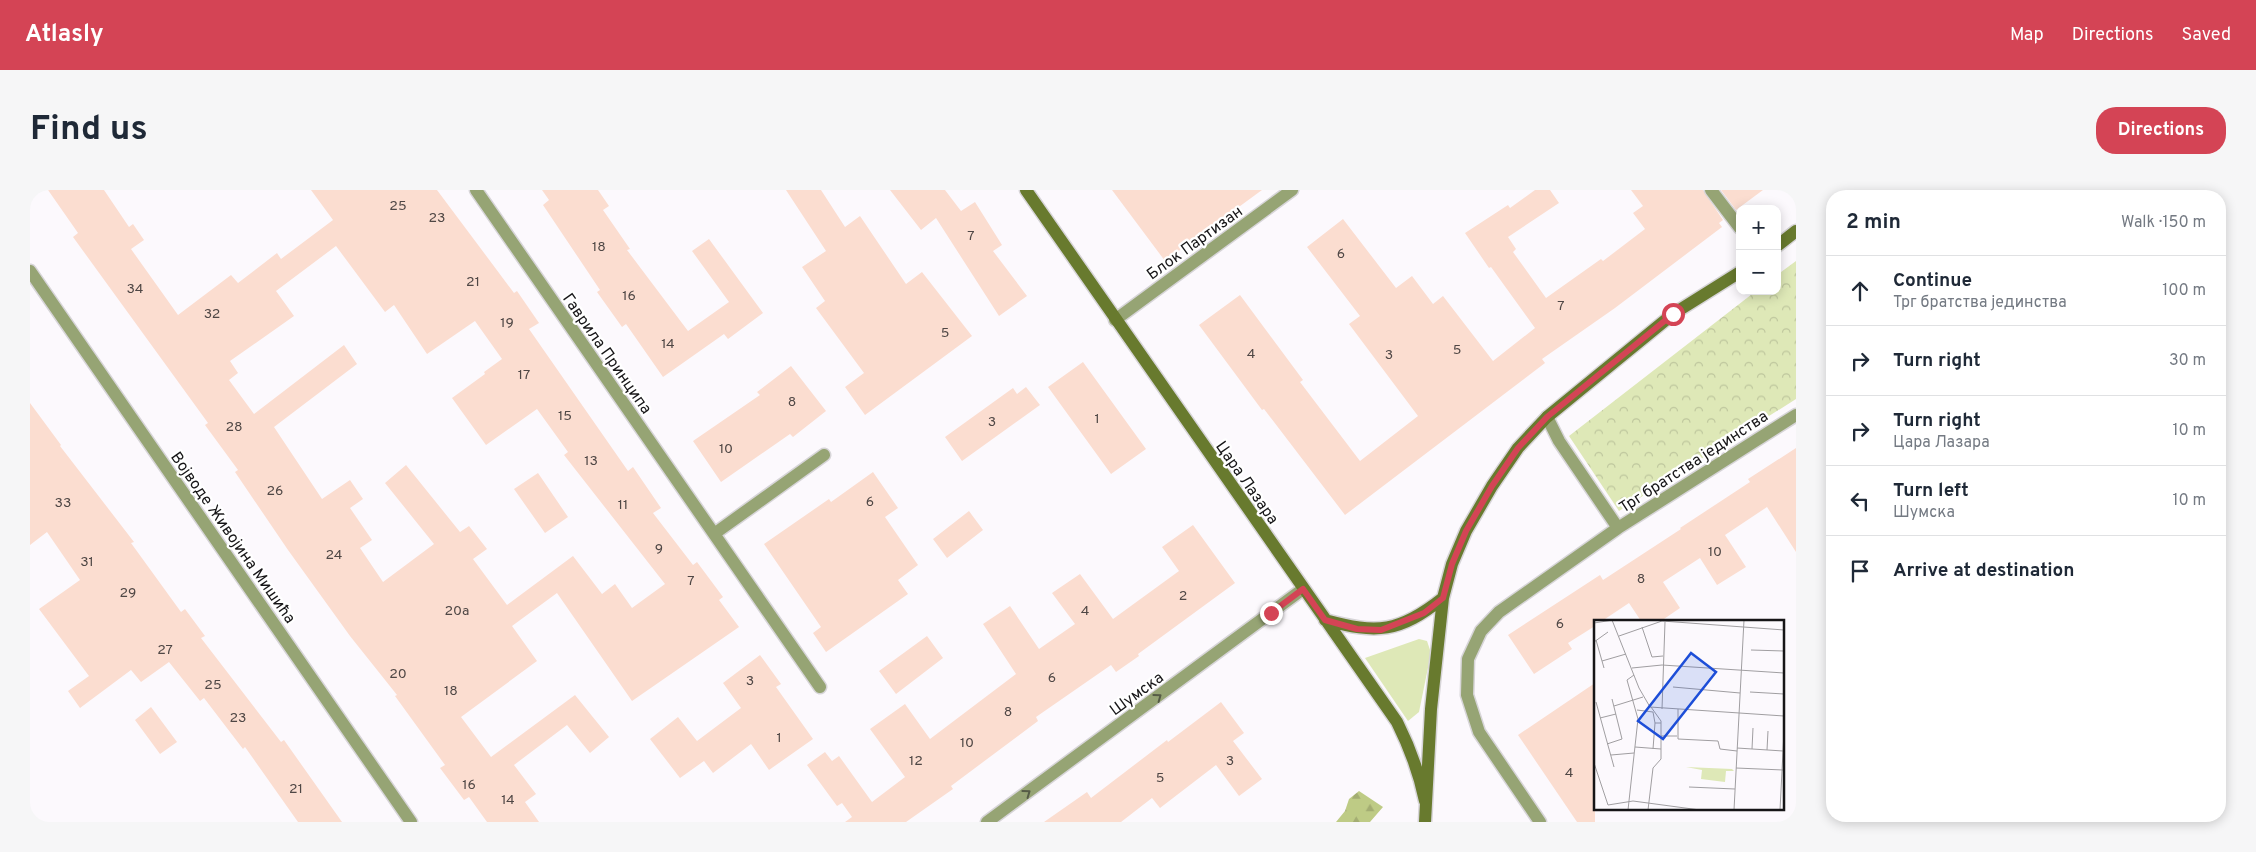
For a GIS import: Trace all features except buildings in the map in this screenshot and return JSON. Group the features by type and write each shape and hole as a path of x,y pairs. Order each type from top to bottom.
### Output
{"main road":[{"name":"Цара Лазара","path":"1026,190 1396,722 1411,748 1425,801"},
{"path":"1781,243 1796,231"},
{"path":"1425,822 1432,700 1443,598 1452,564 1466,531 1492,486 1518,448 1547,417 1673,314 1736,275"},
{"path":"1325,620 1357,629 1381,630 1424,613 1443,598"}],"street":[{"name":"Гаврила Принципа","path":"476,190 820,687"},
{"name":"Блок Партизан","path":"1115,320 1292,190"},
{"path":"1711,190 1736,223"},
{"name":"Војводе Живојина Мишића","path":"30,271 411,822"},
{"name":"Трг братства јединства","path":"1547,417 1559,441 1618,528 1796,415"},
{"path":"714,534 824,455"},
{"path":"1540,822 1479,732 1467,695 1468,659 1480,631 1499,612 1618,528"},
{"name":"Шумска","path":"987,822 1303,589"}],"green space":[{"path":"1796,261 1796,399 1619,511 1569,436 1751,295 1781,295 1781,272"},
{"path":"1419,639 1427,641 1431,653 1419,712 1408,721 1365,658"},
{"path":"1359,791 1383,807 1370,822 1336,822 1345,811 1349,799"}],"route":[{"path":"1271,613 1303,589 1325,620 1357,629 1381,630 1424,613 1443,598 1452,564 1466,531 1492,486 1518,448 1547,417 1673,314"}]}
